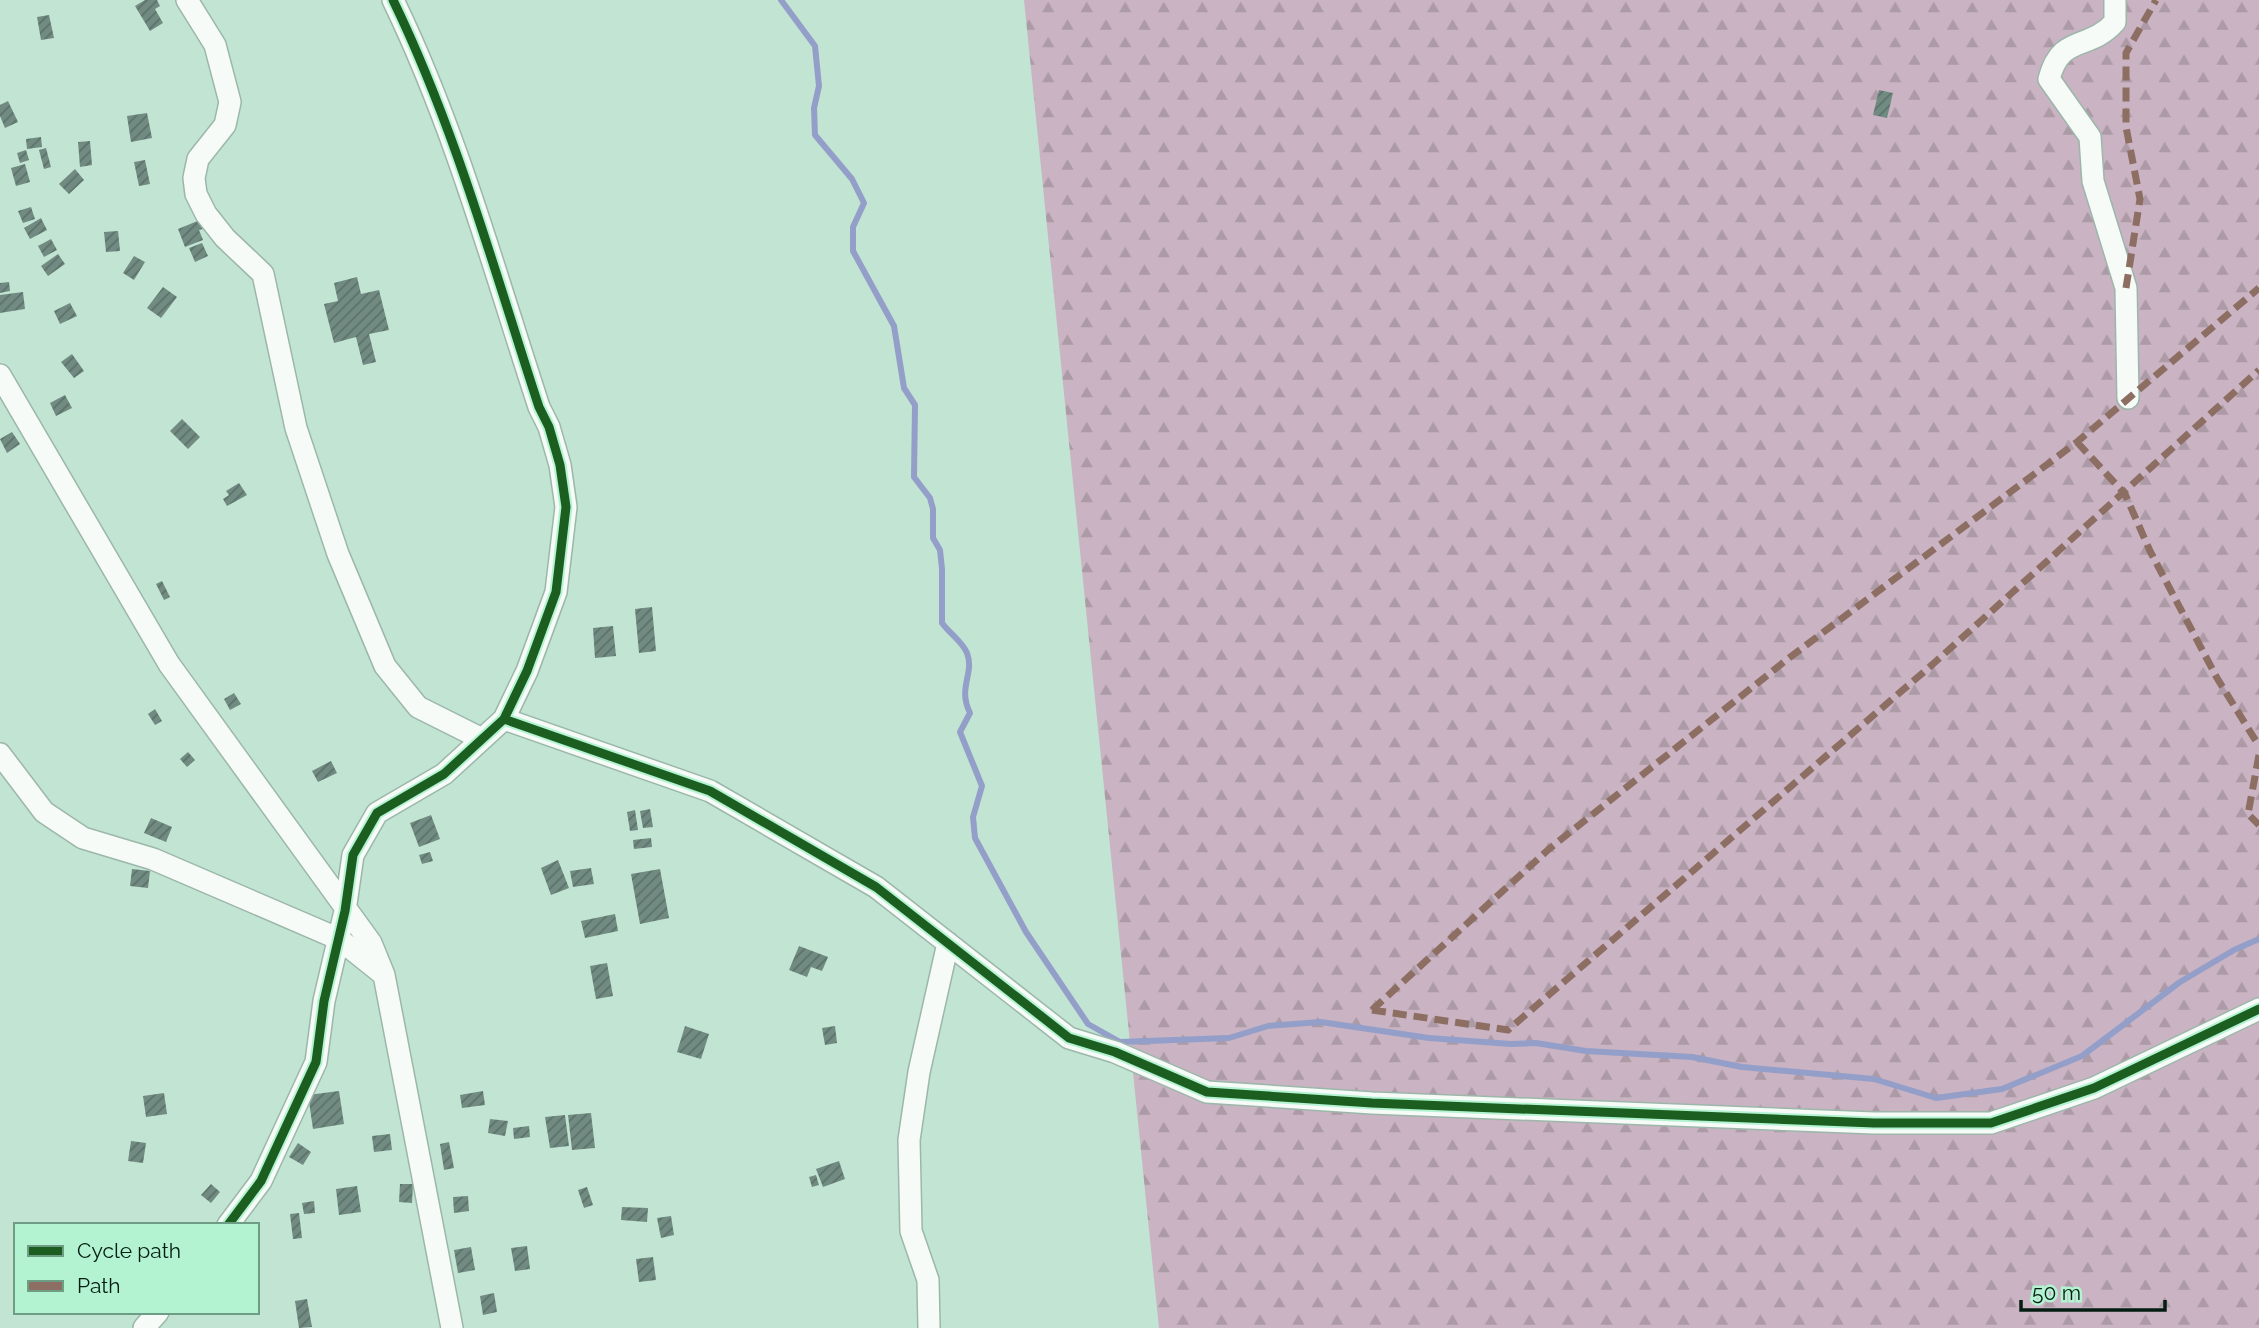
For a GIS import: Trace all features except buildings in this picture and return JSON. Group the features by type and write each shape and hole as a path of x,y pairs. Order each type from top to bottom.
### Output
{"street":[{"path":"187,0 215,45 230,102 225,125 198,159 194,178 197,194 206,214 225,238 263,274 296,428 338,554 385,666 418,707 482,739"},
{"path":"230,1223 261,1181 316,1062 324,1001 345,911 353,855 377,813 444,774 504,719 527,671 556,592 566,507 560,465 512,326 495,264 447,128 393,0"},
{"path":"2115,0 2115,22 2102,36 2070,46 2054,58 2049,79 2090,137 2093,181 2116,247 2126,288 2128,398"},
{"path":"0,375 169,664 345,911 371,943 384,975 452,1328"},
{"path":"504,719 710,791 876,887 1069,1038 1115,1052 1206,1093 1372,1103 1874,1123 1991,1123 2094,1088 2259,1009"},
{"path":"0,754 44,812 83,838 153,859 339,939 384,975"},
{"path":"929,1328 928,1280 911,1231 909,1140 919,1072 948,943"},
{"path":"144,1328 156,1314"}],"green space":[{"path":"1024,0 2259,0 2259,1328 1159,1328"}],"waterway":[{"path":"781,0 815,46 819,86 814,108 815,135 852,179 864,203 853,227 853,251 894,326 904,388 915,405 914,477 930,498 933,509 933,538 940,550 942,569 942,623 962,645 969,661 965,696 970,713 960,732 982,786 973,817 975,838 1026,932 1088,1024 1120,1042 1229,1038 1268,1026 1321,1022 1429,1038 1511,1044 1536,1043 1586,1051 1692,1057 1742,1067 1874,1079 1936,1098 2002,1089 2082,1056 2180,982 2234,950 2259,939"}],"marked path":[{"path":"2126,288 2140,199 2126,127 2126,53 2156,0"},
{"path":"1372,1010 1549,849 1789,658 2077,442 2259,288"},
{"path":"1372,1010 1508,1030 1933,664 2259,370"},
{"path":"2077,442 2125,494 2150,551 2217,678 2259,746"},
{"path":"2259,755 2248,814 2259,825"}],"cycle path":[{"path":"230,1223 261,1181 316,1062 324,1001 345,911 353,855 377,813 444,774 504,719 527,671 556,592 566,507 560,465 455,150 416,49 393,0"},
{"path":"504,719 710,791 876,887 1069,1038 1115,1052 1207,1092 1372,1103 1874,1123 1991,1123 2094,1088 2259,1009"}]}
